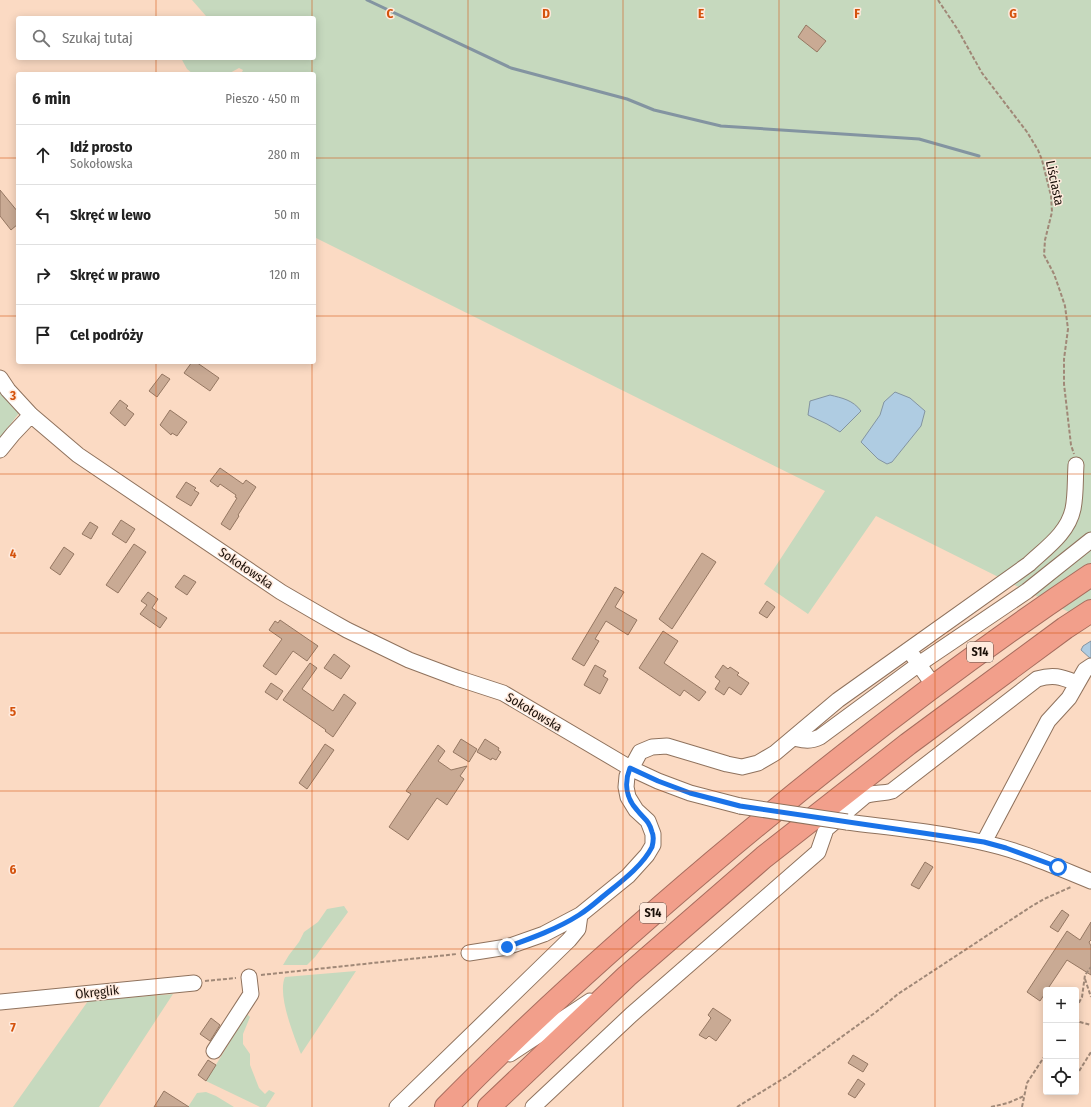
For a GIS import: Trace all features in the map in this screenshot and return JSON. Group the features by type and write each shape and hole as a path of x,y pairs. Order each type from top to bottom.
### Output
{"highway":[{"name":"S14","path":"446,1107 606,955 662,905 779,806 934,686 1091,575"},
{"name":"S14","path":"494,1102 627,976 764,857 883,763 1053,637 1091,611"}],"street":[{"name":"Sokołowska","path":"0,378 8,390 32,415 72,451 287,595 347,630 409,660 456,678 503,693 630,768 658,781 690,793 740,806 984,842 1027,855 1090,880"},
{"path":"0,450 13,434 32,415"},
{"path":"469,953 507,947 544,934 580,915 628,876 647,855 652,845 653,834 648,821 636,810 628,797 626,787 627,776 630,768 640,752 652,747 667,746 742,767 758,763 775,753 838,700 907,649 1029,564 1053,542 1066,527 1073,510 1076,465"},
{"path":"793,738 807,741 820,737 919,664 1027,591 1091,540"},
{"path":"907,649 934,686"},
{"path":"984,842 1048,721 1069,698 1085,670 1091,666"},
{"path":"533,1107 631,1015 818,852 826,829 865,796 873,793 887,793 892,791 1037,679 1046,676 1056,676 1077,683"},
{"path":"397,1107 569,940 578,929 580,915"},
{"path":"494,1102 606,955"},
{"path":"478,1076 627,976"},
{"path":"214,1051 251,994 249,977"},
{"name":"Okręglik","path":"0,1002 194,982"}],"path":[{"name":"Liściasta","path":"938,0 958,30 982,74 1022,125 1038,150 1042,160 1051,196 1052,212 1045,240 1044,255 1057,283 1068,328 1064,359 1064,384 1071,445 1076,465"},
{"path":"737,1107 789,1075 876,1012 898,994 965,951 1009,920 1044,899 1090,880"},
{"path":"194,982 469,953"},
{"path":"1079,1002 1082,997 1085,975 1091,967"},
{"path":"1085,978 1091,997"},
{"path":"1079,1021 1091,1025"},
{"path":"1079,1071 1091,1052"},
{"path":"1022,1107 1027,1083 1043,1059"},
{"path":"991,1107 1008,1103 1024,1096"}],"green space":[{"path":"192,0 1091,0 1091,623 876,516 808,614 764,584 825,491 316,238 316,72 242,72 243,70 239,68 232,72 191,72 187,69 182,60 316,60 316,16 206,16"},
{"path":"0,389 19,413 0,438"},
{"path":"344,906 348,912 315,957 307,965 283,965 304,932 318,922 327,909"},
{"path":"356,971 301,1054 287,1016 283,994 285,977"},
{"path":"173,994 99,1107 13,1107 88,1001"},
{"path":"247,1014 250,1017 243,1034 243,1044 250,1054 250,1065 259,1088 265,1094 269,1090 275,1093 266,1107 260,1107 206,1081"},
{"path":"206,1092 234,1107 188,1107 197,1093"}],"water":[{"path":"895,392 910,398 925,411 921,426 892,462 887,464 878,459 861,442 880,415 884,402"},
{"path":"830,395 843,398 851,402 861,411 840,432 808,415 810,401"},
{"path":"1091,641 1091,659 1081,650 1083,646"}],"building":[{"path":"806,25 826,41 817,52 798,37"},
{"path":"0,190 16,210 16,226 11,230 0,216"},
{"path":"191,364 199,364 219,378 210,391 184,373"},
{"path":"162,374 170,379 157,397 149,391"},
{"path":"120,400 128,406 126,408 134,414 125,426 110,413"},
{"path":"170,410 187,422 177,436 172,433 171,435 160,425"},
{"path":"220,468 243,484 246,480 256,487 230,530 221,524 237,498 235,497 236,495 220,484 218,487 210,481"},
{"path":"186,482 196,488 194,490 199,493 191,506 176,497"},
{"path":"121,520 135,529 126,543 112,534"},
{"path":"90,522 98,527 91,539 82,534"},
{"path":"134,544 146,552 118,593 106,585"},
{"path":"64,547 74,554 60,575 50,568"},
{"path":"702,553 716,562 672,629 659,619"},
{"path":"184,575 196,582 187,595 175,587"},
{"path":"615,587 624,592 615,607 637,620 628,635 606,621 595,639 599,641 584,666 572,659"},
{"path":"148,592 158,599 152,608 167,618 160,628 140,614 147,605 141,601"},
{"path":"767,601 775,607 767,618 759,613"},
{"path":"280,620 318,646 307,661 293,651 276,675 263,666 282,639 269,630 275,621 278,623"},
{"path":"663,631 678,641 664,663 706,692 699,701 684,690 680,696 639,668"},
{"path":"334,654 350,666 341,679 324,668"},
{"path":"310,663 317,668 302,689 333,711 344,694 356,703 333,737 325,731 326,730 283,700"},
{"path":"595,665 606,671 603,676 608,679 600,694 584,685"},
{"path":"723,665 728,669 730,667 739,673 737,675 749,683 741,695 729,687 724,695 715,689 720,681 715,677"},
{"path":"271,683 283,691 277,700 265,692"},
{"path":"461,739 477,749 469,762 453,752"},
{"path":"485,739 499,748 498,750 501,752 496,760 492,758 491,760 477,752"},
{"path":"325,744 334,750 307,789 299,783"},
{"path":"438,745 445,751 438,761 451,770 467,766 460,776 464,779 447,805 437,798 408,840 389,827 411,794 406,791"},
{"path":"925,862 933,867 919,889 911,885"},
{"path":"1062,910 1069,915 1058,932 1050,927"},
{"path":"1091,922 1091,940 1089,942 1091,946 1091,975 1067,960 1049,987 1043,987 1043,996 1040,1001 1027,992 1067,931 1080,940"},
{"path":"713,1008 731,1020 716,1041 709,1036 706,1039 699,1035 711,1018 708,1015"},
{"path":"211,1018 220,1025 210,1041 200,1034"},
{"path":"853,1055 868,1064 863,1072 848,1063"},
{"path":"208,1060 216,1065 206,1081 198,1075"},
{"path":"858,1079 865,1084 855,1098 848,1094"},
{"path":"164,1091 189,1107 154,1107"}],"waterway":[{"path":"367,0 511,68 627,99 654,110 721,126 919,139 979,156"}],"route":[{"path":"507,947 544,934 580,915 628,876 647,855 652,845 653,834 648,821 636,810 628,797 626,787 627,776 630,768 658,781 690,793 740,806 984,842 1027,855 1058,867"}]}
